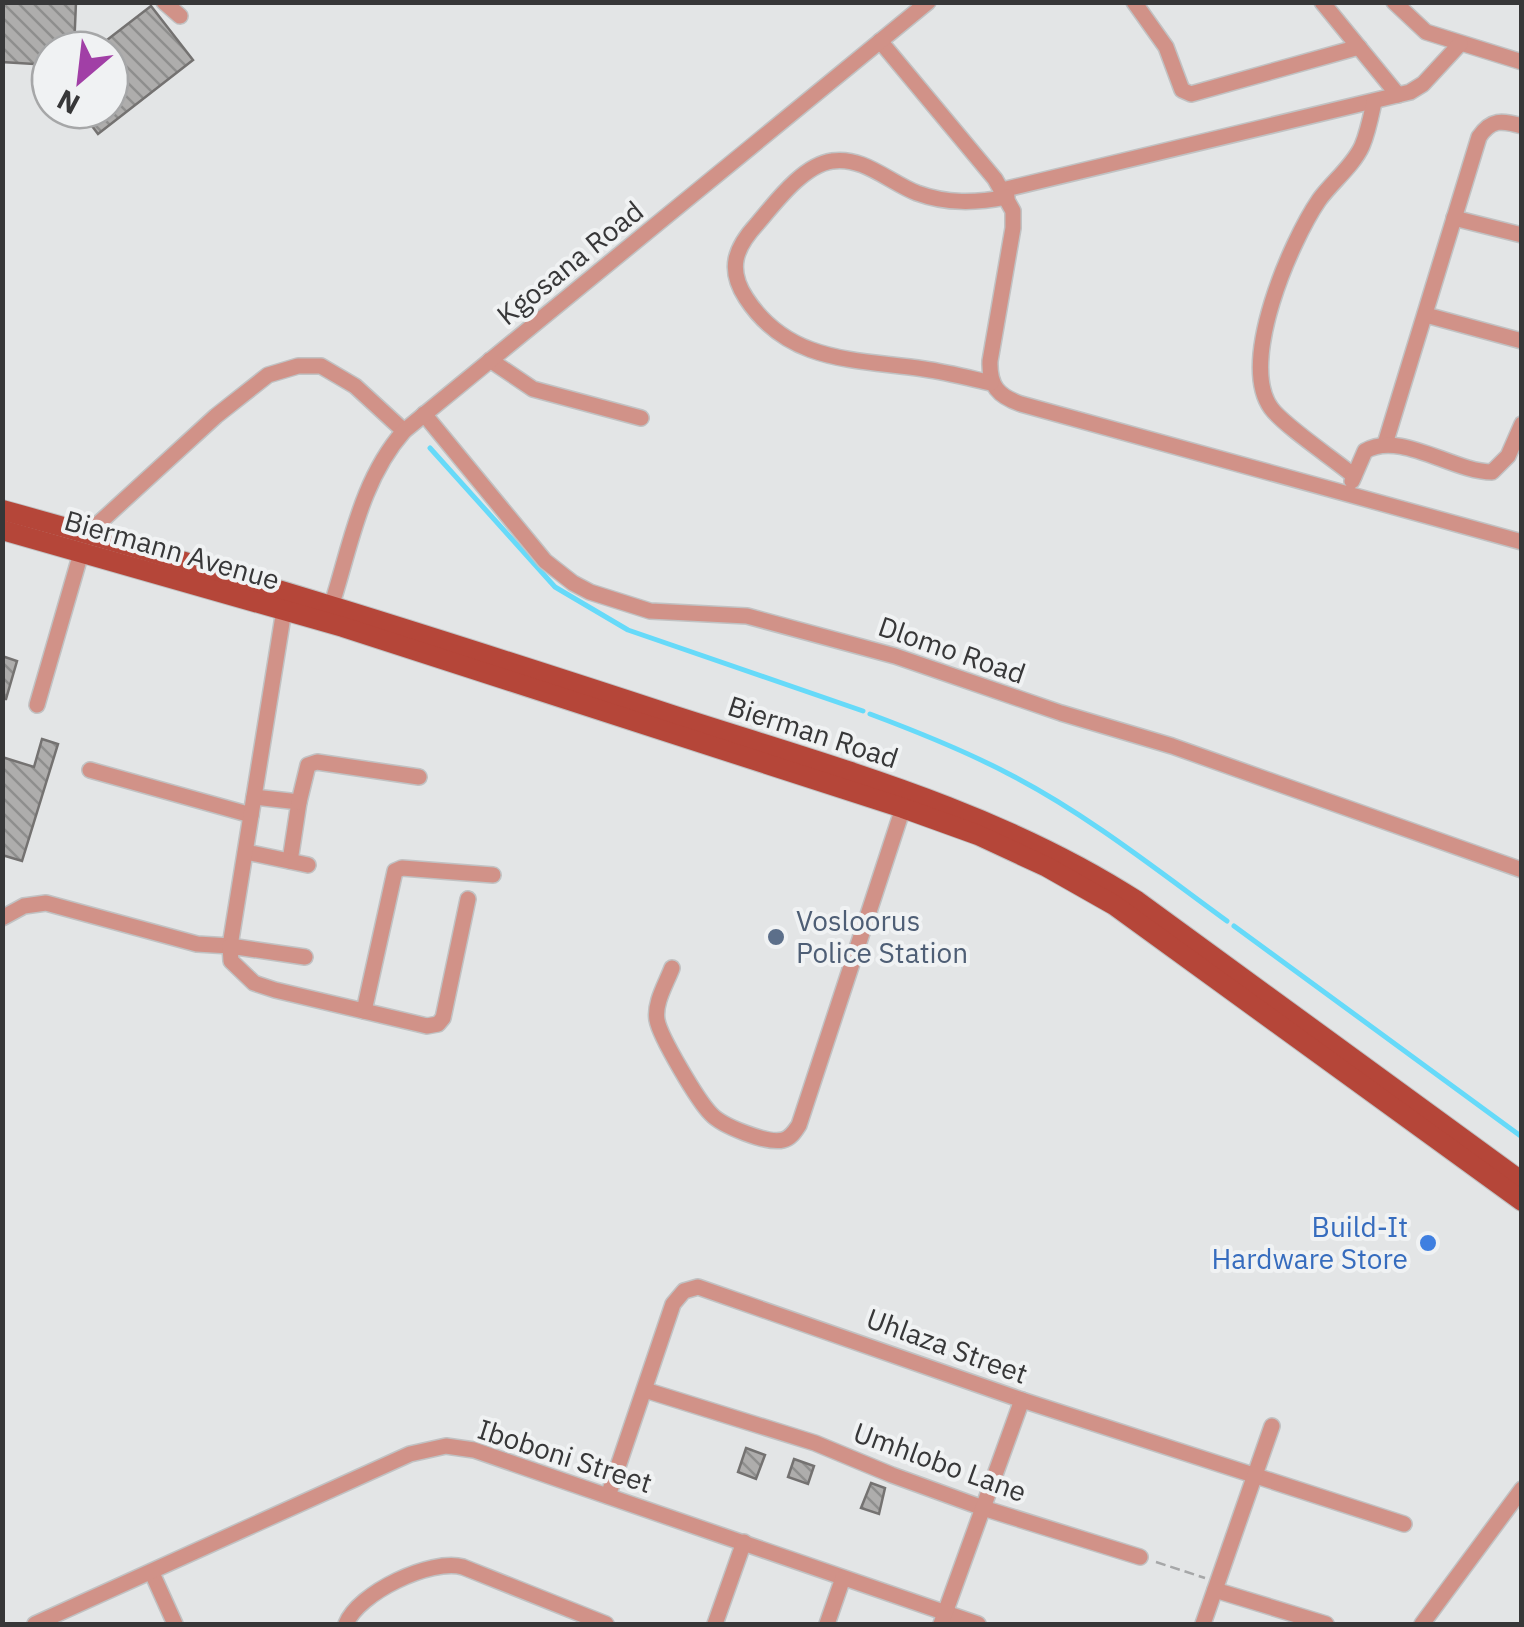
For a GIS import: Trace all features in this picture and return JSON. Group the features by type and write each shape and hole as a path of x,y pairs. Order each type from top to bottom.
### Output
{"main road":[{"name":"Bierman Road","path":"2,510 84,543 329,613 888,785 1018,835 1137,901 1522,1182"},
{"name":"Biermann Avenue","path":"2,530 84,543 284,610 329,613"},
{"name":"Bierman Road","path":"329,613 903,808 978,835 1047,867 1114,904 1522,1201"}],"street":[{"path":"164,2 180,16"},
{"name":"Kgosana Road","path":"329,613 368,486 385,454 404,431 928,2"},
{"path":"1134,2 1166,47 1182,90 1191,94 1358,47"},
{"path":"1322,2 1398,96"},
{"path":"1394,2 1426,32 1522,62"},
{"path":"880,41 1005,193 1013,212 990,360 991,383"},
{"path":"1460,44 1424,84 1398,96 978,202 938,199 853,162 828,161 804,175 743,239 735,261 736,282 755,312 798,344 848,362 928,369 991,383 1008,399 1021,404 1522,542"},
{"path":"1354,476 1271,408 1264,391 1261,355 1265,324 1288,256 1319,200 1361,148 1374,102"},
{"path":"1385,444 1472,154 1485,128 1497,121 1522,126"},
{"path":"1454,218 1522,235"},
{"path":"1426,314 1522,341"},
{"path":"490,360 533,389 641,418"},
{"path":"36,705 84,543 216,416 268,375 298,366 321,366 355,386 404,431"},
{"name":"Dlomo Road","path":"424,414 546,561 590,592 650,611 747,616 895,656 1061,714 1172,746 1522,870"},
{"path":"1348,494 1365,452 1385,444 1492,472 1508,456 1522,424"},
{"path":"284,610 230,960 254,983 427,1026 438,1024 443,1018 468,899"},
{"path":"290,861 308,766 317,762 420,777"},
{"path":"90,770 251,815"},
{"path":"254,797 299,802"},
{"path":"672,968 658,1002 658,1024 704,1106 732,1128 770,1140 793,1135 800,1125 903,808"},
{"path":"246,852 308,865"},
{"path":"364,1011 395,870 493,875"},
{"path":"2,918 24,906 46,902 196,944 305,957"},
{"name":"Uhlaza Street","path":"608,1496 673,1304 684,1291 698,1286 1022,1400 1404,1524"},
{"name":"Umhlobo Lane","path":"645,1390 815,1442 983,1508 1140,1556"},
{"path":"943,1619 1022,1400"},
{"path":"1202,1624 1272,1426"},
{"name":"Iboboni Street","path":"36,1624 398,1458 433,1447 474,1450 744,1542 943,1619 978,1624"},
{"path":"1422,1624 1522,1489"},
{"path":"716,1624 744,1542"},
{"path":"346,1624 361,1601 444,1564 606,1624"},
{"path":"152,1573 175,1624"},
{"path":"827,1624 843,1578"},
{"path":"1216,1586 1326,1624"}],"path":[{"path":"1140,1556 1216,1586"}],"building":[{"path":"2,2 76,2 75,30 30,30 30,64 2,62"},
{"path":"151,6 193,60 130,109 130,30 120,30"},
{"path":"2,656 17,661 6,699 2,699"},
{"path":"42,739 58,744 22,861 2,855 2,757 34,767"},
{"path":"746,1448 765,1455 756,1479 738,1472"},
{"path":"794,1459 814,1466 808,1484 788,1477"},
{"path":"871,1483 885,1488 879,1514 861,1508"}],"waterway":[{"path":"430,448 555,587 628,630 863,711"},
{"path":"870,714 959,750 1040,791 1122,844 1227,921"},
{"path":"1234,926 1522,1137"}],"place":[{"name":"Vosloorus Police Station","path":"776,937"},
{"name":"Build-It Hardware Store","path":"1428,1243"}]}
